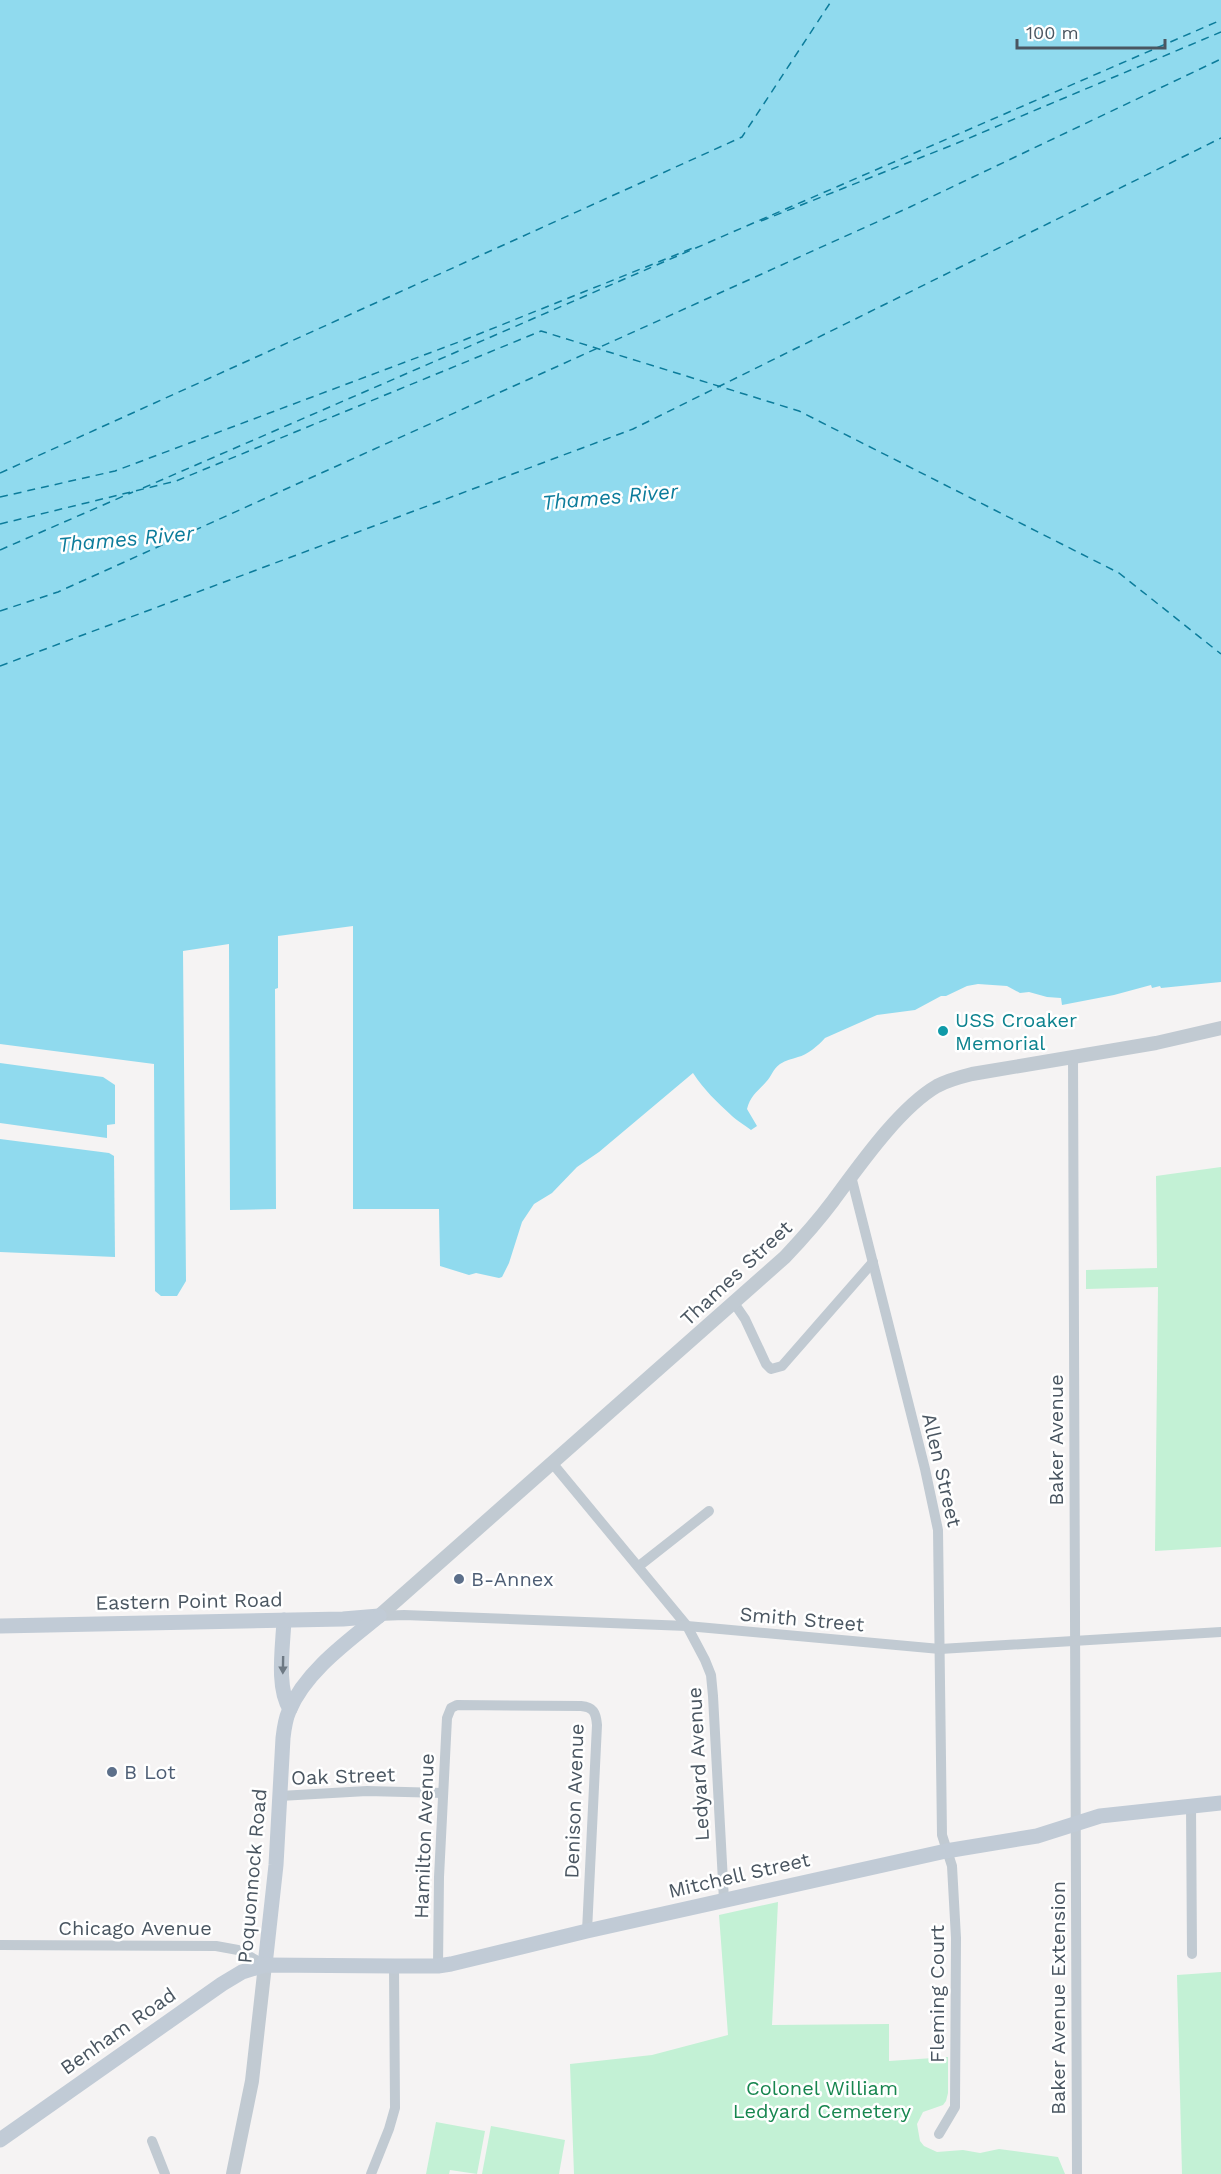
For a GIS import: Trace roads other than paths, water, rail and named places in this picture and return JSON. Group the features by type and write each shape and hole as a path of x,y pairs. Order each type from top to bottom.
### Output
{"main road":[{"name":"Eastern Point Road","path":"0,1626 379,1616"},
{"name":"Poquonnock Road","path":"265,1965 276,1865 283,1738 290,1709 310,1678 379,1616"},
{"path":"284,1620 282,1682 284,1697 290,1709"},
{"name":"Mitchell Street","path":"265,1965 438,1966 946,1851 1037,1836 1100,1816 1221,1803"},
{"name":"Benham Road","path":"0,2140 222,1984 242,1972 265,1965"}],"street":[{"name":"Thames Street","path":"379,1616 785,1257 916,1101 943,1083 972,1074 1156,1042 1221,1028"},
{"name":"Baker Avenue","path":"1072,1057 1076,1823"},
{"name":"Allen Street","path":"851,1176 936,1515 939,1543 942,1835 946,1851"},
{"path":"734,1303 745,1319 766,1364 771,1369 776,1369 782,1366 808,1339 873,1262"},
{"name":"Ledyard Avenue","path":"553,1464 687,1626 711,1675 724,1900"},
{"path":"639,1566 708,1511"},
{"name":"Smith Street","path":"379,1616 404,1615 687,1626 940,1649 1221,1632"},
{"name":"Denison Avenue","path":"451,1708 462,1704 581,1706 590,1707 594,1711 597,1725 586,1931"},
{"name":"Hamilton Avenue","path":"438,1966 443,1793 447,1718 451,1708"},
{"name":"Oak Street","path":"280,1796 367,1791 443,1793"},
{"path":"1191,1805 1192,1954"},
{"name":"Baker Avenue Extension","path":"1076,1823 1077,2174"},
{"name":"Fleming Court","path":"939,2134 955,2107 956,1938 952,1866 946,1851"},
{"name":"Chicago Avenue","path":"0,1945 216,1946 238,1950 265,1965"},
{"name":"Poquonnock Road","path":"233,2174 252,2081 265,1965"},
{"path":"371,2174 395,2108 394,1966"},
{"path":"152,2141 165,2174"}],"water":[{"name":"Thames River","path":"0,0 1221,0 1221,982 1161,988 1160,986 1152,988 1151,985 1062,1005 1061,998 1029,992 1020,993 1007,986 978,984 967,986 941,996 915,1010 877,1015 825,1038 805,1054 780,1064 748,1104 747,1109 757,1126 751,1130 716,1101 693,1073 599,1152 577,1167 552,1193 534,1204 522,1222 509,1263 502,1277 499,1278 476,1273 469,1275 440,1266 439,1209 353,1209 353,926 278,936 278,988 275,989 276,1209 230,1210 229,944 183,951 186,1281 177,1296 161,1296 155,1291 154,1064 0,1044"},
{"path":"0,1063 103,1077 115,1085 115,1124 107,1125 107,1138 0,1123"},
{"path":"0,1139 109,1153 114,1156 115,1257 0,1252"}],"place":[{"name":"USS Croaker Memorial","path":"943,1031"},
{"name":"B-Annex","path":"459,1579"},
{"name":"B Lot","path":"112,1772"}],"park label":[{"name":"Colonel William Ledyard Cemetery","path":"822,2100"}]}
